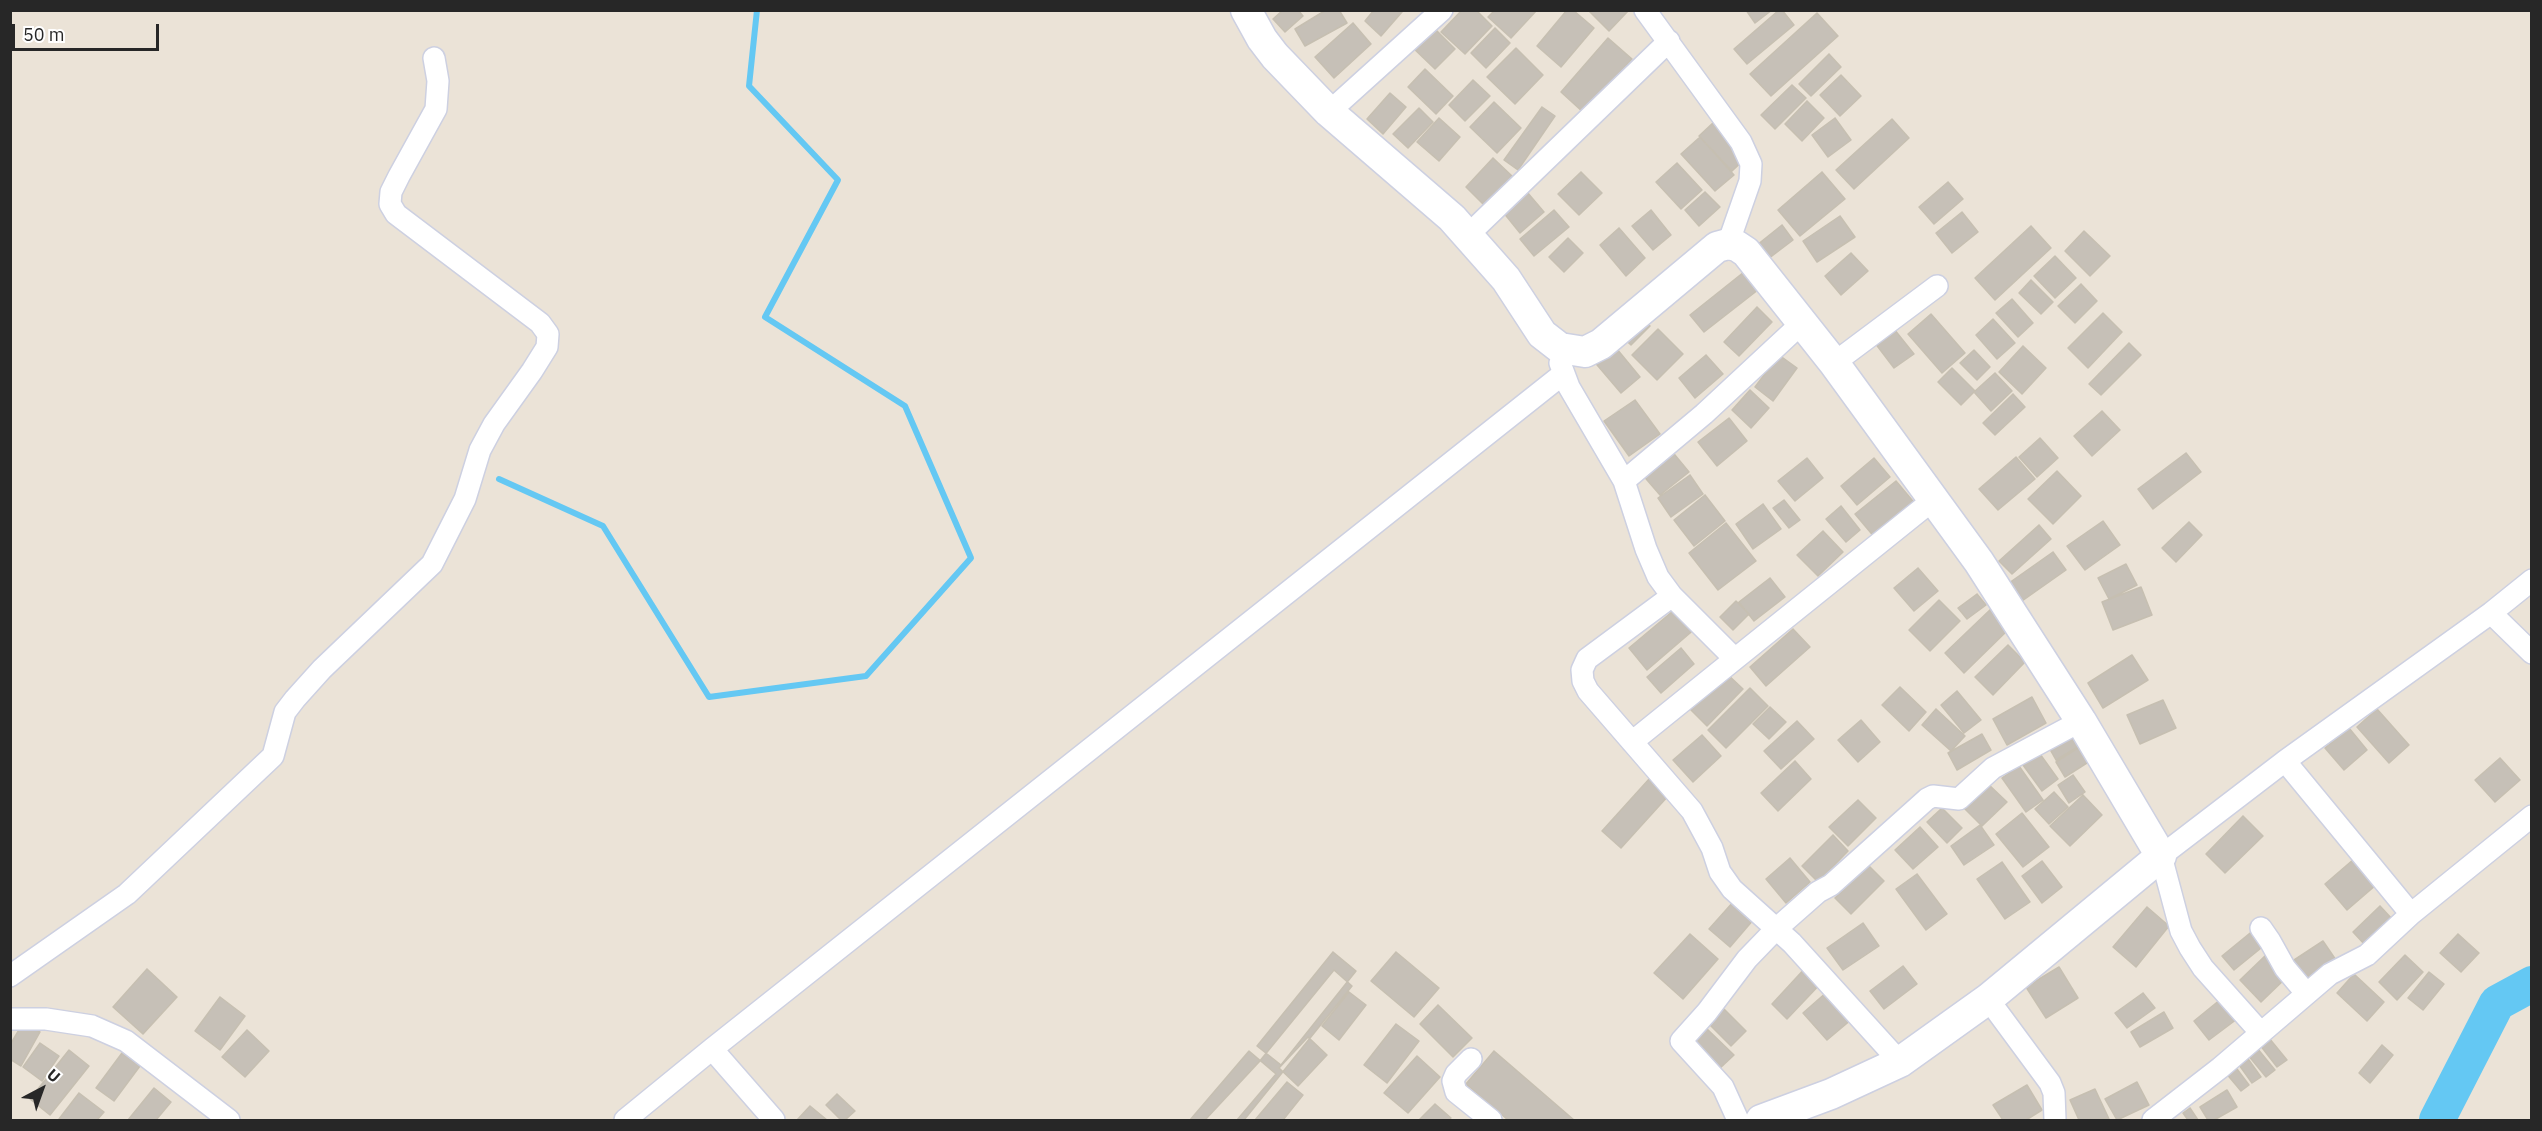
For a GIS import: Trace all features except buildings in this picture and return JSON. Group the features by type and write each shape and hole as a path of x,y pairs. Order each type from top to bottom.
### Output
{"street":[{"path":"1246,10 1262,39 1275,56 1329,112 1429,197 1468,235 1506,279 1561,361 1624,482 1646,549 1658,577 1672,596 1735,659"},
{"path":"1329,112 1442,10"},
{"path":"1644,10 1741,142 1751,164 1745,197 1728,244"},
{"path":"1468,235 1669,41"},
{"path":"10,976 127,894 273,756 285,712 295,699 322,669 432,564 465,499 480,450 494,424 537,364 547,346 548,334 540,323 396,214 390,204 391,192 435,109 438,81 434,58"},
{"path":"625,1120 647,1113 712,1049 1561,361 1570,351 1585,352 1601,344 1708,253 1728,244 1737,246 1757,263 1834,363 1979,561 2081,721 2161,856 2181,931 2190,948 2203,968 2261,1032"},
{"path":"1834,363 1937,286"},
{"path":"1624,482 1704,414 1803,322"},
{"path":"1632,742 1934,500"},
{"path":"1761,1120 1831,1094 1900,1062 1988,999 2161,856 2285,761 2491,613 2532,580"},
{"path":"1672,596 1587,659 1582,670 1583,681 1588,691 1692,811 1712,848 1720,872 1732,889 1792,944 1900,1062"},
{"path":"2491,613 2532,653"},
{"path":"1738,1120 1723,1087 1681,1041 1707,1012 1747,959 1776,929 1821,890 1831,885 1927,799 1938,796 1959,799 1993,768 2081,721"},
{"path":"2285,761 2411,914"},
{"path":"2153,1120 2330,974 2367,955 2411,914 2532,816"},
{"path":"2260,928 2285,968 2307,993"},
{"path":"1988,999 2050,1083 2054,1093 2055,1120"},
{"path":"10,1019 46,1019 92,1026 126,1041 229,1120"},
{"path":"712,1049 774,1120"},
{"path":"1472,1059 1456,1074 1453,1081 1456,1092 1491,1120"}],"waterway":[{"path":"499,479 603,526 709,697 866,676 971,558 905,406 765,317 838,180 749,86 757,10"},
{"path":"2437,1120 2497,1003 2532,984"}]}
